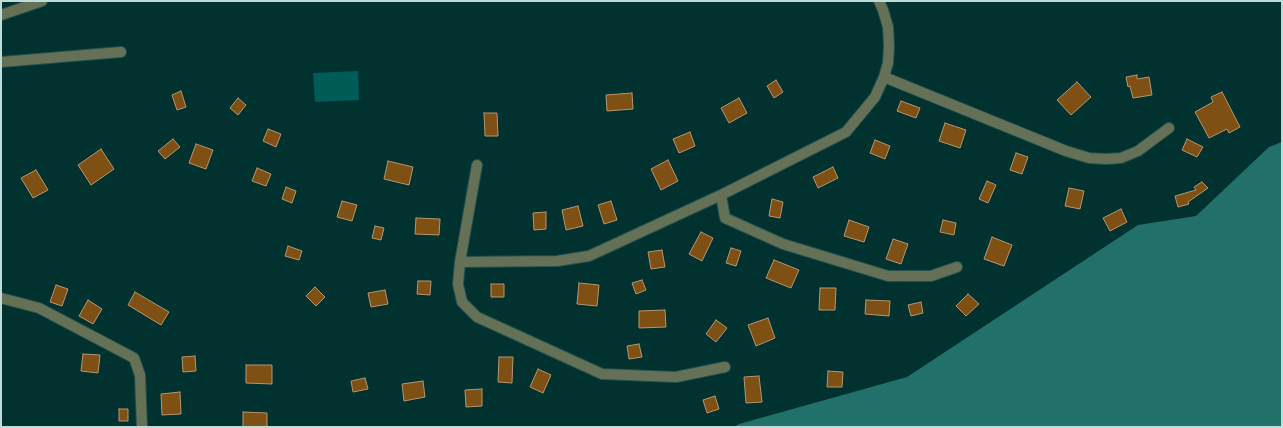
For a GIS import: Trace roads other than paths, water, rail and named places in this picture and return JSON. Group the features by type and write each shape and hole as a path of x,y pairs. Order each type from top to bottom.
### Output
{"street":[{"path":"1,15 42,1"},
{"path":"460,262 557,260 589,256 721,195 846,132 875,97 884,77 888,63 890,46 888,27 884,10 879,1"},
{"path":"1,62 121,52"},
{"path":"884,77 1089,158 1121,158 1138,151 1169,128"},
{"path":"477,165 460,262 458,284 462,302 477,317 602,374 676,377 725,368"},
{"path":"721,195 724,218 783,244 888,276 931,276 957,267"},
{"path":"1,298 39,308 134,358 140,375 142,427"}]}
